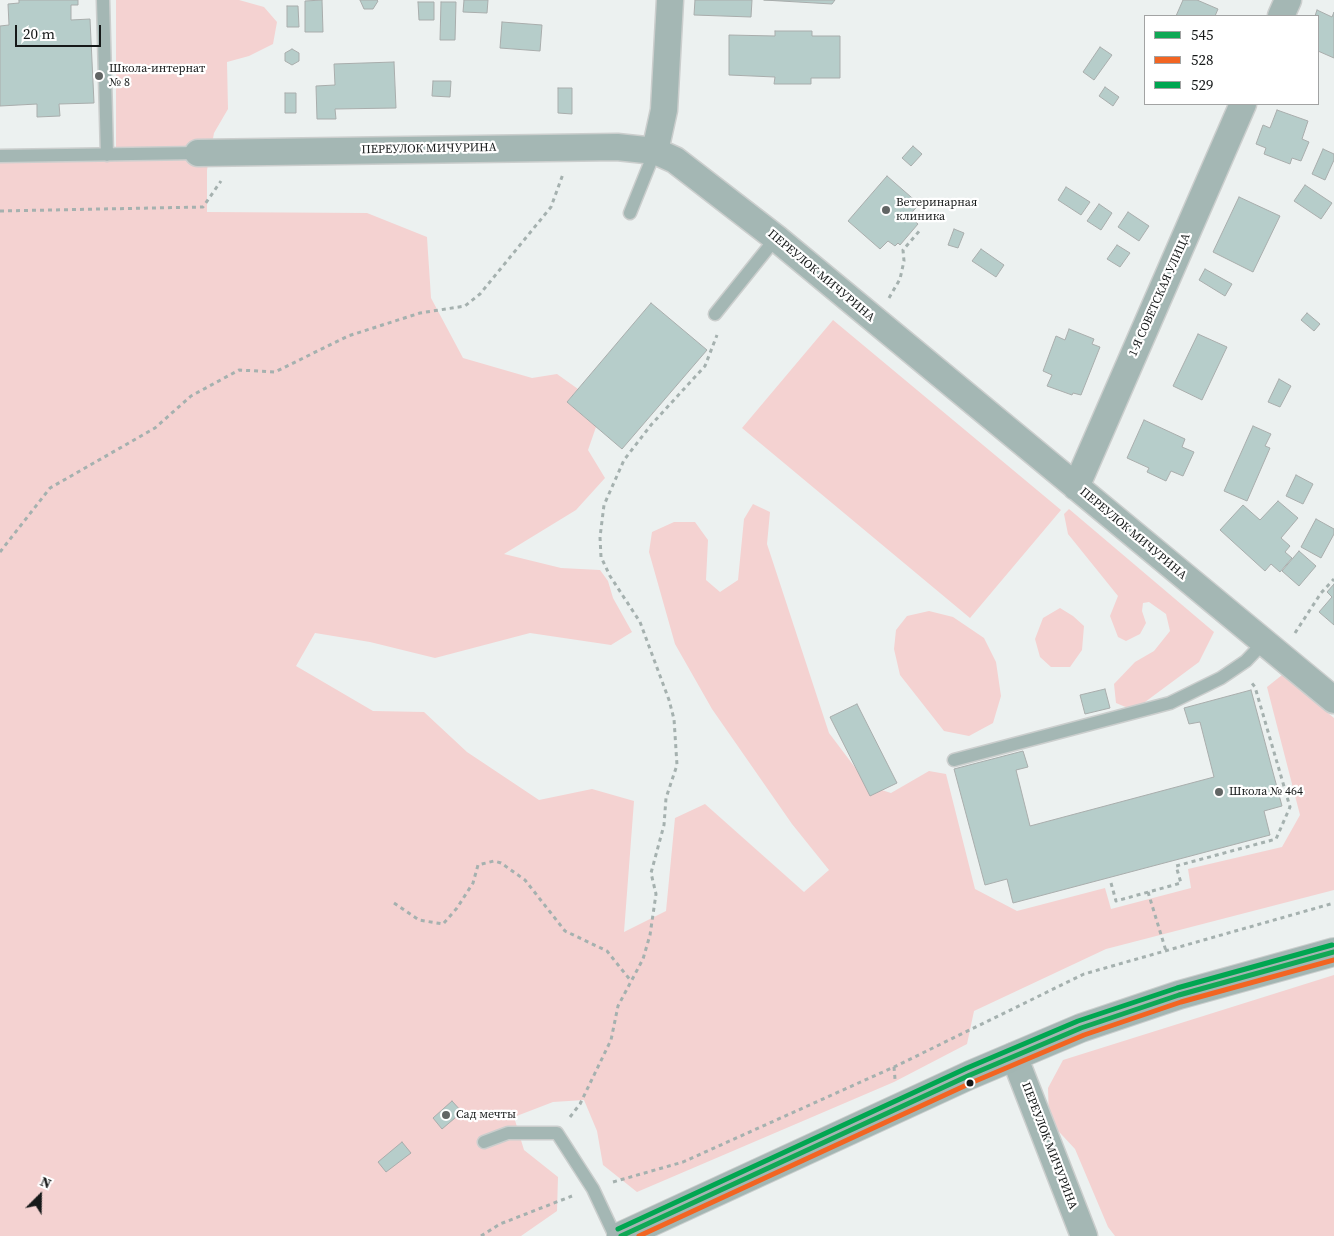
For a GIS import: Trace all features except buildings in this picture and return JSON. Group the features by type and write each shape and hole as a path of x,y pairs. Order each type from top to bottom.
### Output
{"main road":[{"path":"621,1236 1014,1056 1081,1028 1170,998 1334,952"}],"street":[{"path":"655,151 664,110 670,0"},
{"path":"1281,15 1288,0"},
{"name":"1-Я СОВЕТСКАЯ УЛИЦА","path":"1076,487 1243,105"},
{"name":"ПЕРЕУЛОК МИЧУРИНА","path":"198,153 617,146 655,151 675,160 776,238 1334,700"},
{"name":"ПЕРЕУЛОК МИЧУРИНА","path":"1014,1056 1084,1236"}],"lane":[{"path":"103,0 107,155"},
{"path":"630,213 655,151"},
{"path":"0,156 198,153"},
{"path":"715,314 776,238"},
{"path":"954,760 1170,703 1221,678 1239,665 1264,642"},
{"path":"484,1142 508,1133 557,1133 592,1188 615,1236"}],"path":[{"path":"0,552 50,488 155,428 191,396 239,370 275,372 348,336 420,313 465,306 480,294 551,207 573,147"},
{"path":"0,211 203,207 241,152"},
{"path":"875,321 900,280 904,261 903,250 921,229"},
{"path":"557,1133 580,1104 611,1040 618,1006 644,959 656,894 651,873 664,825 666,798 677,765 674,719 640,622 610,576 601,557 600,538 604,505 624,460 651,425 705,366 718,337 715,314"},
{"path":"1301,627 1321,593 1334,579"},
{"path":"1111,883 1116,901 1181,883 1176,866 1276,839 1290,807 1255,687 1239,665"},
{"path":"394,903 419,920 443,924 457,908 473,884 478,865 494,861 501,863 525,880 565,931 607,951 631,981"},
{"path":"1148,892 1166,951"},
{"path":"481,1236 500,1224 592,1188 683,1162 894,1068 1084,974 1334,903"}],"shaded area":[{"path":"116,0 239,0 264,7 277,22 273,44 249,56 227,62 228,109 214,133 207,170 207,212 367,213 427,237 431,298 463,358 532,378 557,374 578,389 567,402 596,427 588,450 605,478 576,510 504,554 561,568 600,570 608,581 613,598 632,632 611,645 530,633 435,658 370,642 315,633 296,666 373,711 424,712 467,752 539,800 592,789 634,801 624,932 666,911 675,818 705,804 804,892 829,870 792,824 712,709 675,644 649,552 652,532 674,522 695,522 708,540 706,580 720,592 738,580 744,519 753,504 770,512 767,544 829,733 869,786 891,793 929,771 946,774 975,889 1017,911 1105,888 1111,909 1191,888 1188,869 1282,847 1300,815 1267,687 1282,675 1334,718 1334,890 1106,949 974,1011 967,1044 894,1082 637,1192 603,1165 597,1131 584,1100 553,1102 514,1117 524,1150 558,1177 557,1211 521,1236 0,1236 0,160 116,156"},
{"path":"833,320 1061,510 970,618 742,428"},
{"path":"1069,509 1214,632 1199,662 1141,705 1128,708 1116,703 1114,684 1135,662 1154,651 1170,631 1166,614 1149,602 1143,603 1142,611 1146,623 1140,634 1126,641 1118,637 1110,616 1118,596 1068,534 1064,514"},
{"path":"1060,608 1084,626 1082,650 1070,667 1051,667 1040,657 1035,639 1043,618"},
{"path":"929,611 953,617 984,638 996,662 1001,696 993,723 969,736 944,731 900,675 894,649 896,630 907,616"},
{"path":"1334,975 1334,1236 1115,1236 1108,1227 1075,1149 1049,1121 1048,1088 1063,1060"}],"transit line":[{"name":"529","path":"618,1229 967,1068 1078,1021 1177,988 1332,945"},
{"name":"545","path":"621,1236 970,1075 1081,1028 1179,995 1334,952"},
{"name":"528","path":"639,1236 973,1082 1084,1035 1181,1002 1334,960"}],"place":[{"name":"Школа-интернат № 8","path":"99,76"},
{"name":"Ветеринарная клиника","path":"886,210"},
{"name":"Школа № 464","path":"1219,792"},
{"name":"Сад мечты","path":"446,1115"}]}
